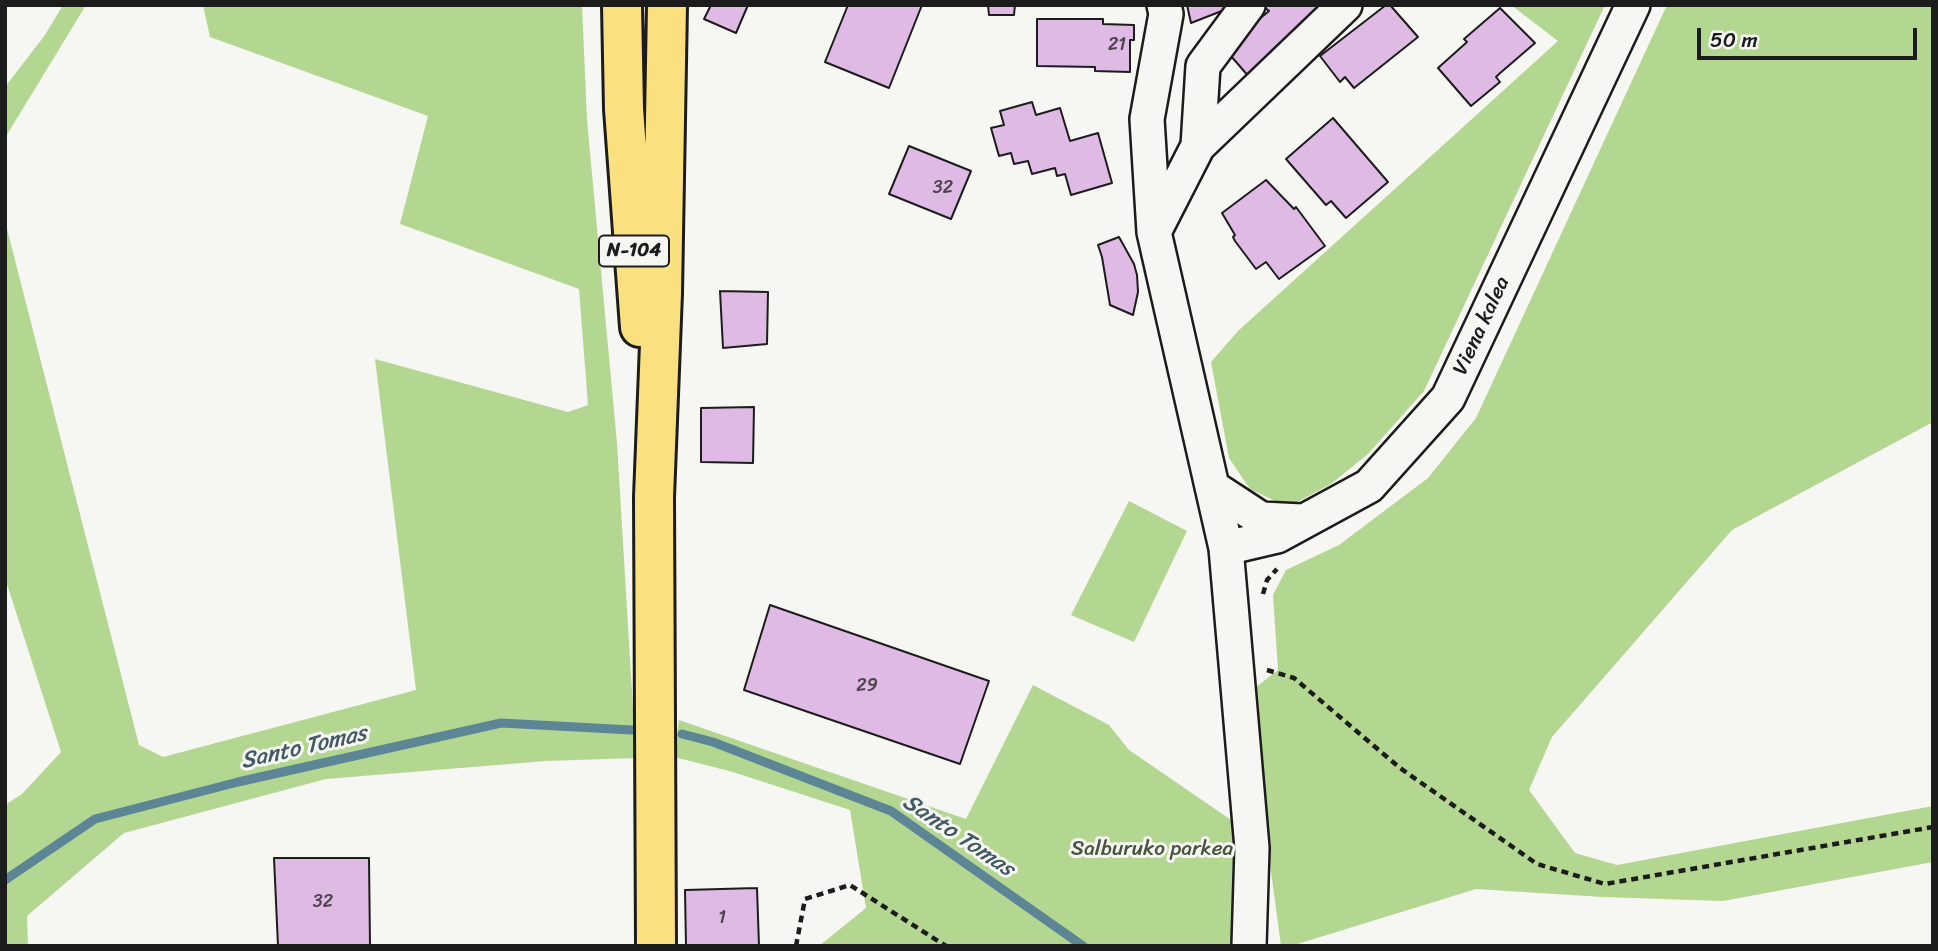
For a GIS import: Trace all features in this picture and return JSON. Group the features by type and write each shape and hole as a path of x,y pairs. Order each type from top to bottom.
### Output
{"main road":[{"name":"N-104","path":"622,5 624,109 654,497"},
{"name":"N-104","path":"656,946 654,497 662,293 667,5"}],"street":[{"path":"611,5 624,109"},
{"path":"1164,5 1166,14 1147,119 1154,232 1226,548 1252,848 1249,946"},
{"path":"1198,146 1203,66 1248,5"},
{"path":"1154,232 1198,146 1345,5"},
{"name":"Viena kalea","path":"1226,548 1290,529 1369,486 1448,398 1633,5"},
{"path":"1212,487 1261,519 1290,529"},
{"path":"1232,609 1244,568 1290,529"}],"path":[{"path":"1239,674 1261,668 1294,678 1400,768 1537,864 1605,884 1933,827"},
{"path":"796,946 805,899 850,885 946,946"}],"green space":[{"path":"63,5 86,5 5,138 5,87 45,35"},
{"path":"203,5 582,5 587,120 617,443 636,758 546,761 326,779 124,833 27,916 28,946 5,946 5,805 22,794 61,752 5,578 5,221 139,745 163,757 416,690 375,359 568,412 588,405 579,289 400,224 428,116 210,37"},
{"path":"1511,5 1605,5 1424,391 1368,454 1331,484 1288,507 1250,489 1229,458 1211,362 1238,331 1558,41"},
{"path":"1667,5 1933,5 1933,422 1732,530 1552,737 1529,790 1575,853 1617,865 1933,806 1933,862 1723,901 1476,889 1291,946 1281,946 1251,691 1278,670 1273,595 1286,570 1339,545 1428,478 1476,418"},
{"path":"1129,501 1187,531 1134,642 1071,615"},
{"name":"Salburuko parkea","path":"1033,685 1109,725 1129,750 1237,824 1242,946 819,946 866,908 850,810 733,772 674,757 679,720 966,819"}],"building":[{"path":"707,5 748,5 736,33 704,19 710,7"},
{"path":"848,5 922,5 889,88 825,62"},
{"path":"988,5 1015,5 1014,15 989,15"},
{"path":"1187,5 1237,5 1191,23"},
{"path":"1262,5 1334,5 1250,78 1224,48 1269,11"},
{"path":"1386,5 1390,5 1418,37 1354,88 1345,77 1340,82 1320,56"},
{"path":"1500,8 1535,43 1496,77 1500,82 1471,106 1438,68 1467,42 1464,39"},
{"path":"1037,19 1103,19 1103,24 1134,25 1134,40 1130,40 1130,72 1095,71 1095,67 1037,66"},
{"path":"1032,102 1036,115 1060,108 1070,141 1098,133 1112,183 1071,195 1065,174 1057,176 1055,168 1032,174 1028,161 1014,164 1011,153 999,156 991,128 1004,125 1000,111"},
{"path":"1333,118 1388,182 1346,218 1331,201 1326,205 1286,159"},
{"path":"909,146 971,171 951,219 889,194"},
{"path":"1266,180 1294,209 1296,207 1325,246 1279,279 1266,262 1256,269 1235,241 1235,235 1222,213"},
{"path":"1119,237 1137,275 1138,292 1133,315 1110,305 1098,245"},
{"path":"720,291 768,292 767,344 723,348"},
{"path":"754,407 753,463 701,462 701,408"},
{"path":"770,605 989,681 960,764 744,690"},
{"path":"274,858 369,858 370,946 278,946"},
{"path":"757,888 759,946 686,946 685,890"}],"waterway":[{"name":"Santo Tomas","path":"5,880 95,819 238,782 501,723 632,730"},
{"name":"Santo Tomas","path":"682,734 713,742 891,811 1083,946"}]}
